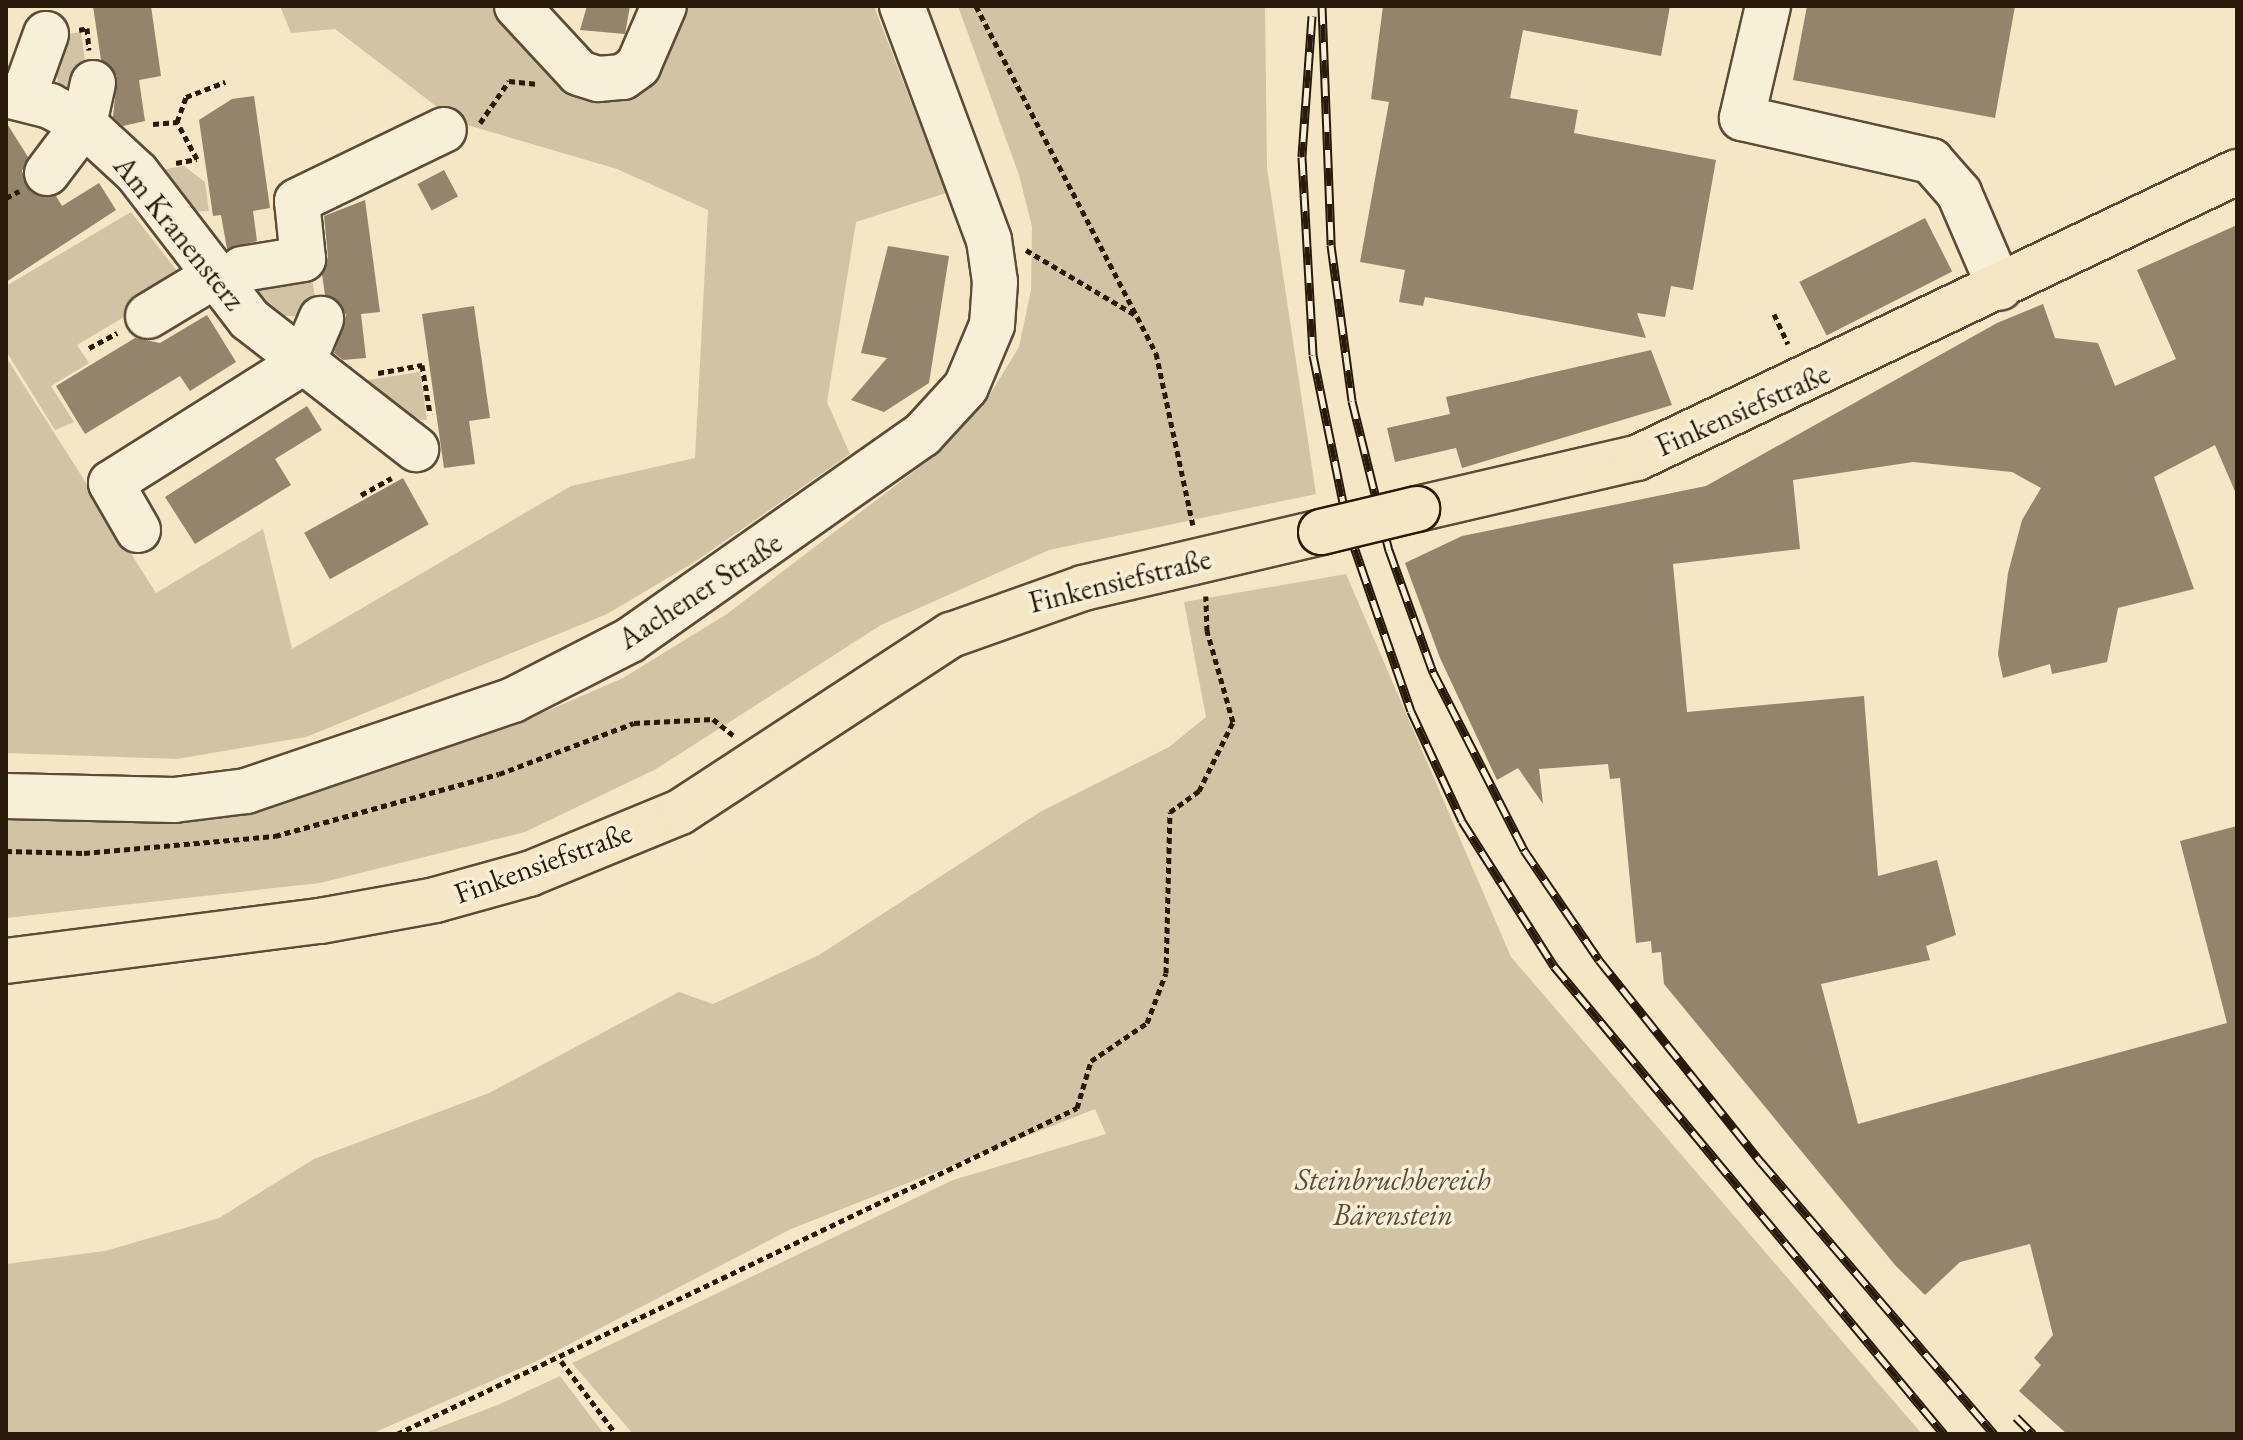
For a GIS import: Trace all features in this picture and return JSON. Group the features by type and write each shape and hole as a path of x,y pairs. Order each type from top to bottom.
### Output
{"main road":[{"name":"Finkensiefstraße","path":"6,961 320,921 435,900 529,874 680,812 951,635 1029,604 1203,559 1637,458 2000,288 2237,172"}],"street":[{"path":"517,6 579,73 598,79 623,77 638,66 664,6"},
{"name":"Aachener Straße","path":"6,796 174,800 246,791 513,700 630,640 922,435 966,387 992,325 995,282 989,240 902,6"},
{"path":"1768,6 1742,118 1931,161 1959,193 2000,288"},
{"path":"14,96 46,34"},
{"name":"Am Kranensterz","path":"14,96 88,103 137,173 229,272 249,319 303,362 423,432"},
{"path":"47,173 88,103"},
{"path":"148,316 229,272 303,259 297,201 458,127"},
{"path":"138,530 111,483 303,362 321,319"}],"path":[{"path":"397,1434 561,1361 1077,1108 1091,1061 1147,1023 1166,973 1170,812 1199,791 1233,722 1207,631 1203,559 1156,353 976,6"},
{"path":"458,127 488,116 509,81 529,81"},
{"path":"177,122 190,92 225,82"},
{"path":"153,124 177,122"},
{"path":"160,165 197,159 177,122"},
{"path":"1029,251 1135,315"},
{"path":"1774,314 1792,352"},
{"path":"363,376 422,365 423,432"},
{"path":"499,774 634,723 713,719 741,741"},
{"path":"561,1361 616,1434"}],"green space":[{"path":"280,6 498,6 629,92 683,6 874,6 946,193 856,222 827,402 850,454 693,563 607,614 306,737 177,759 6,753 6,357 156,593 263,529 292,649 571,486 695,458 708,210 617,169 457,122 335,29 291,33"},
{"path":"958,6 1265,6 1267,168 1316,494 1049,550 881,625 656,769 525,832 320,883 6,918 6,814 174,816 315,793 524,721 623,678 727,614 938,453 987,399 1019,347 1031,290 1032,227 1019,175"},
{"path":"81,32 88,84 59,87 48,37"},
{"path":"184,166 205,182 209,211 179,212 149,172"},
{"path":"131,212 185,281 77,345 89,363 51,386 74,422 55,430 6,351 6,286"},
{"path":"310,265 318,317 262,315 231,277"},
{"path":"420,372 427,420 399,419 348,383"},
{"name":"Steinbruchbereich Bärenstein","path":"1346,574 1511,957 1922,1434 633,1434 572,1363 953,1180 1106,1134 1095,1109 791,1229 537,1361 371,1434 6,1434 6,1264 105,1251 219,1218 314,1159 489,1093 679,992 713,1004 819,955 1040,812 1169,747 1206,717 1184,602"},
{"path":"560,1376 604,1434 422,1434 500,1404"}],"building":[{"path":"93,6 151,6 161,76 139,80 145,121 123,126 113,117 117,76 101,60"},
{"path":"587,6 630,6 625,34 580,30"},
{"path":"1383,6 1670,6 1661,56 1523,30 1510,98 1578,110 1574,133 1716,160 1693,290 1671,286 1665,317 1637,313 1646,338 1425,297 1423,306 1399,302 1405,270 1360,262 1389,102 1371,99"},
{"path":"1807,6 2015,6 1995,118 1793,80"},
{"path":"254,96 270,208 253,211 257,241 227,249 221,215 213,216 199,120 232,99"},
{"path":"6,122 28,157 22,171 31,192 56,196 62,206 99,183 116,210 6,282"},
{"path":"444,170 458,196 432,211 418,184"},
{"path":"365,200 380,312 361,314 366,358 343,360 334,353 346,315 340,303 325,295 322,274 328,257 324,216"},
{"path":"1925,218 1952,271 1827,335 1799,282"},
{"path":"2237,225 2237,496 2215,445 2154,477 2194,589 2118,608 2107,662 2052,674 2050,664 2003,678 1998,654 2008,573 2022,520 2041,488 2012,472 1913,462 1793,480 1800,549 1673,564 1687,712 1864,696 1878,876 1937,860 1956,935 1926,946 1930,960 1821,984 1858,1124 2227,1023 2180,841 2237,826 2237,1434 2067,1434 2019,1391 2041,1365 2034,1358 2053,1335 2030,1244 1960,1262 1925,1295 1895,1265 1664,984 1661,952 1652,953 1651,941 1636,943 1620,778 1610,779 1608,764 1539,769 1543,804 1518,768 1497,780 1440,658 1405,563 1462,536 1706,486 1997,323 2043,304 2055,338 2098,343 2115,386 2176,359 2137,270"},
{"path":"888,246 949,256 929,383 884,412 851,400 887,358 861,353"},
{"path":"474,306 490,418 469,421 475,464 444,468 422,314"},
{"path":"207,315 236,362 190,391 180,376 85,434 56,386 135,338 160,343"},
{"path":"1651,350 1672,405 1462,468 1456,448 1395,462 1387,428 1450,414 1446,397"},
{"path":"307,406 322,430 275,459 291,485 195,544 165,497"},
{"path":"403,478 429,524 330,579 304,533"}],"railway":[{"path":"1322,6 1331,245 1352,401 1389,550 1433,672 1524,850 1599,960 1761,1162 1994,1434"},
{"path":"1312,16 1302,157 1313,355 1349,532 1411,711 1462,821 1554,966 1944,1434"},
{"path":"2016,1417 2033,1434"}]}
